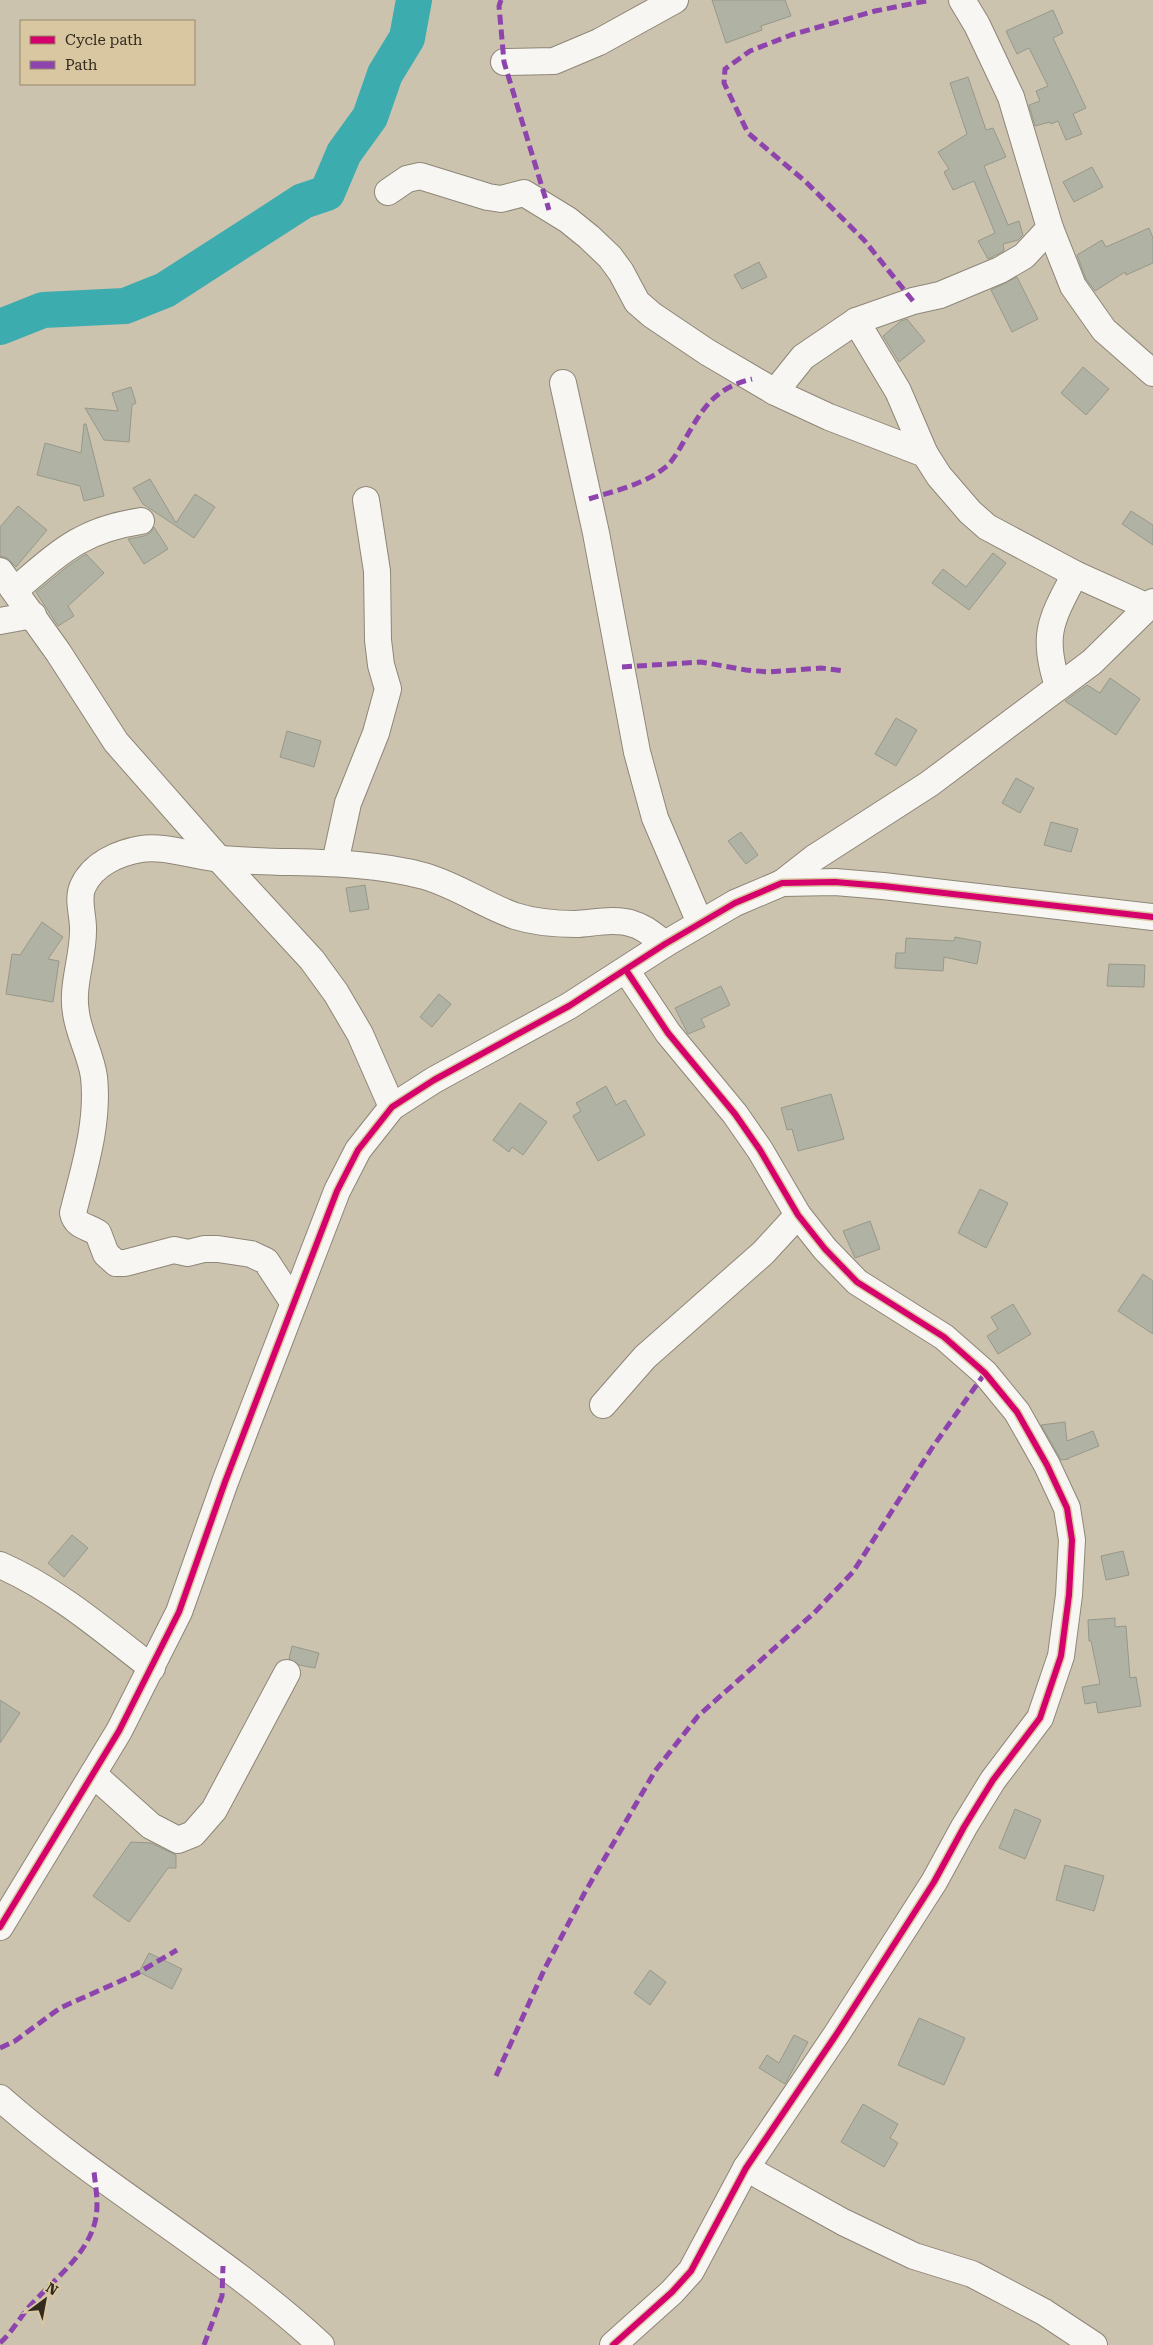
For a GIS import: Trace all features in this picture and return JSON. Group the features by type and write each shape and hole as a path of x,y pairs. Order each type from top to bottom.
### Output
{"street":[{"path":"504,62 554,61 598,42 675,0"},
{"path":"962,0 977,25 1011,98 1050,228 1073,286 1104,330 1153,373"},
{"path":"388,192 407,179 420,176 488,197 501,199 524,193 568,220 596,244 622,272 637,302 652,315 707,352 775,392 829,416 925,454"},
{"path":"775,392 803,357 856,321 912,301 940,295 1000,270 1024,256 1050,228"},
{"path":"0,1927 119,1731 179,1612 224,1482 341,1182 358,1150 392,1107 434,1080 569,1006 700,923 735,903 782,883 814,858 930,784 1092,662 1151,604 1075,574 987,527 970,512 939,476 925,454 898,391 856,321"},
{"path":"563,383 596,533 637,752 654,818 700,923"},
{"path":"335,863 348,803 376,733 388,689 381,664 378,640 377,571 366,500"},
{"path":"141,521 117,524 82,537 8,580 116,742 219,859 312,960 336,993 360,1034 392,1107"},
{"path":"1058,686 1050,664 1048,646 1050,627 1075,574"},
{"path":"0,621 33,616"},
{"path":"293,1302 266,1261 252,1254 218,1249 204,1249 188,1253 174,1250 125,1263 116,1263 106,1254 98,1233 74,1219 73,1213 91,1140 94,1106 94,1078 76,1013 76,986 83,929 82,888 90,874 118,855 143,848 219,859 335,863 399,870 427,877 515,916 540,921 574,924 620,922 633,924 665,944"},
{"path":"782,883 835,882 883,886 1153,917"},
{"path":"613,2345 672,2292 691,2271 746,2168 836,2035 934,1882 964,1827 993,1780 1040,1718 1061,1656 1070,1586 1072,1540 1066,1508 1047,1465 1016,1412 985,1373 944,1337 857,1282 825,1249 798,1215 760,1150 735,1114 668,1033 626,970"},
{"path":"603,1405 645,1357 763,1253 798,1215"},
{"path":"0,1565 28,1578 77,1609 152,1668"},
{"path":"93,1774 152,1826 178,1840 193,1834 214,1810 287,1673"},
{"path":"0,2098 71,2155 224,2266 321,2345"},
{"path":"746,2168 843,2222 914,2256 972,2274 1044,2312 1094,2345"}],"building":[{"path":"712,0 785,0 791,16 761,26 762,30 726,43"},
{"path":"1053,10 1063,33 1053,38 1086,108 1073,114 1082,134 1066,140 1058,121 1035,126 1029,105 1040,101 1036,91 1048,86 1029,48 1017,54 1006,31"},
{"path":"968,77 986,130 993,128 1006,157 984,166 1008,225 1019,221 1023,235 1018,240 1003,244 1004,251 988,259 978,241 995,233 974,181 953,190 944,172 949,169 938,152 967,134 950,83"},
{"path":"1092,167 1103,187 1074,202 1063,182"},
{"path":"1149,228 1153,238 1153,263 1126,275 1125,272 1095,291 1086,279 1077,255 1102,240 1106,247"},
{"path":"759,262 767,277 742,289 734,275"},
{"path":"1017,277 1038,319 1012,332 991,290"},
{"path":"907,319 925,341 899,362 883,336 901,321"},
{"path":"1083,367 1109,389 1086,415 1061,393"},
{"path":"131,387 136,403 132,405 129,442 104,440 85,408 118,411 112,393"},
{"path":"84,424 86,424 104,496 84,501 80,486 37,475 45,443 81,453"},
{"path":"150,479 176,523 195,494 215,507 194,538 143,504 133,488"},
{"path":"18,506 47,530 16,567 7,558 0,556 0,527"},
{"path":"1131,511 1153,525 1153,545 1122,524"},
{"path":"154,527 168,549 144,564 128,539 144,536 150,533"},
{"path":"993,553 1006,563 969,610 932,583 943,569 966,587"},
{"path":"86,554 104,573 68,606 74,616 58,626 36,592"},
{"path":"1110,678 1140,699 1116,735 1065,701 1087,685 1100,693"},
{"path":"896,718 917,730 896,766 875,754"},
{"path":"287,731 321,741 314,767 280,757"},
{"path":"1016,778 1034,788 1020,813 1002,803"},
{"path":"1051,822 1078,829 1071,852 1044,845"},
{"path":"741,832 758,855 746,864 728,841"},
{"path":"365,885 369,909 350,912 346,888"},
{"path":"42,922 63,937 48,959 59,961 53,1002 6,994 12,954 20,955"},
{"path":"955,937 981,942 977,964 944,957 943,971 895,968 896,953 905,953 906,938 954,941"},
{"path":"1109,964 1145,965 1144,987 1107,986"},
{"path":"721,986 730,1005 701,1019 705,1027 688,1034 675,1008"},
{"path":"439,994 451,1004 432,1027 420,1017"},
{"path":"606,1086 616,1105 625,1100 645,1135 598,1161 573,1116 581,1111 576,1103"},
{"path":"831,1094 844,1139 798,1151 792,1129 787,1130 781,1108"},
{"path":"520,1103 547,1122 523,1155 512,1147 509,1152 493,1140"},
{"path":"980,1189 1008,1203 986,1248 958,1233"},
{"path":"870,1221 880,1249 855,1258 843,1231"},
{"path":"1143,1274 1153,1281 1153,1334 1118,1311"},
{"path":"1013,1304 1031,1334 998,1354 987,1336 998,1329 991,1317"},
{"path":"1065,1422 1067,1441 1093,1431 1099,1446 1069,1459 1061,1460 1041,1425"},
{"path":"72,1535 88,1548 64,1577 48,1563"},
{"path":"1123,1551 1129,1575 1106,1580 1101,1556"},
{"path":"1115,1618 1115,1627 1126,1626 1130,1678 1136,1677 1141,1706 1098,1713 1096,1702 1085,1704 1082,1687 1100,1684 1091,1641 1089,1641 1088,1620"},
{"path":"292,1646 319,1653 315,1668 299,1665 289,1659"},
{"path":"0,1700 20,1713 0,1743"},
{"path":"1015,1809 1041,1820 1025,1859 999,1848"},
{"path":"131,1842 151,1843 176,1855 176,1868 168,1868 129,1922 93,1896"},
{"path":"1065,1865 1104,1876 1094,1911 1056,1900"},
{"path":"149,1953 182,1969 172,1989 139,1972"},
{"path":"650,1970 666,1982 650,2005 634,1993"},
{"path":"919,2018 965,2038 944,2085 898,2065"},
{"path":"794,2035 808,2042 785,2084 759,2068 767,2055 779,2063"},
{"path":"863,2104 898,2124 890,2138 898,2143 884,2167 841,2142"}],"waterway":[{"path":"0,327 43,310 125,306 165,290 303,201 327,193 344,153 370,117 385,74 407,38 414,0"}],"marked path":[{"path":"501,0 499,6 504,62 549,210"},
{"path":"913,301 864,240 806,182 748,133 724,83 725,69 750,51 791,35 875,11 931,0"},
{"path":"589,499 630,486 659,472 674,457 710,401 728,388 752,379"},
{"path":"622,667 701,662 769,672 821,668 844,671"},
{"path":"496,2076 545,1968 584,1894 655,1771 698,1716 814,1613 853,1572 932,1448 985,1373"},
{"path":"0,2048 15,2041 60,2008 136,1974 177,1950"},
{"path":"0,2343 29,2307 67,2268 91,2235 97,2210 94,2172"},
{"path":"204,2345 222,2296 223,2266"}],"cycle path":[{"path":"0,1927 119,1731 179,1612 225,1482 337,1191 358,1150 392,1107 434,1080 569,1006 665,944 735,903 782,883 835,882 883,886 1153,917"},
{"path":"613,2345 672,2292 691,2271 746,2168 836,2035 934,1882 964,1827 993,1780 1040,1718 1061,1656 1069,1595 1072,1540 1067,1508 1047,1465 1017,1412 985,1373 944,1337 857,1282 825,1249 798,1215 760,1150 735,1114 668,1033 626,970"}]}
